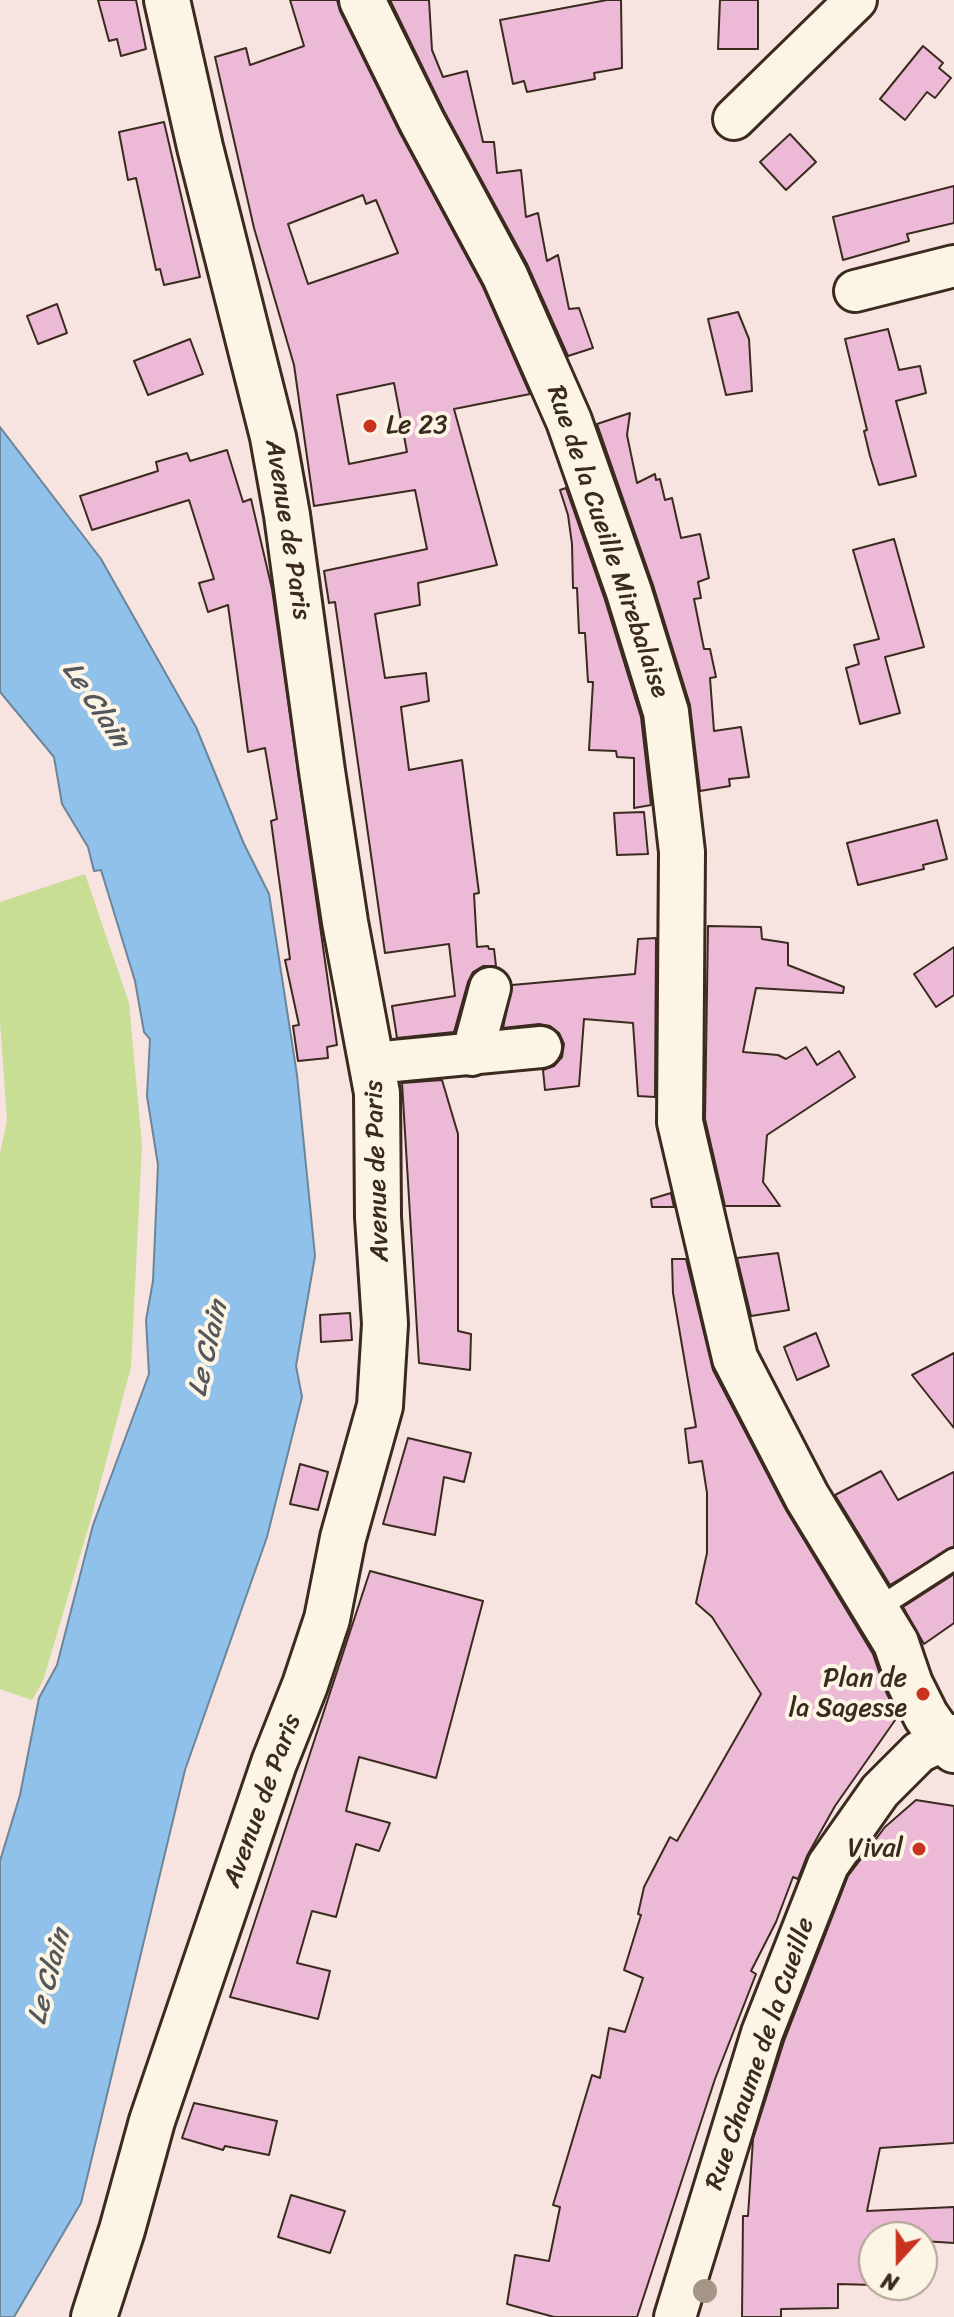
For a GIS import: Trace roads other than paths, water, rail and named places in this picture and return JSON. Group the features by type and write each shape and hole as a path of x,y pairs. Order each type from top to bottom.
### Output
{"main road":[{"name":"Avenue de Paris","path":"94,2317 157,2106 274,1763 327,1619 343,1538 380,1406 385,1324 378,1217 377,1093 343,907 287,515 273,437 200,147 167,0"},
{"name":"Rue de la Cueille Mirebalaise","path":"362,0 422,122 505,276 569,421 629,592 666,712 682,852 680,1122 735,1358 807,1497 896,1643 921,1705 950,1742"}],"street":[{"path":"734,119 856,0"},
{"path":"855,291 901,296 954,266"},
{"path":"472,1055 490,988"},
{"path":"373,1063 541,1047"},
{"name":"Rue Chaume de la Cueille","path":"675,2317 762,2033 828,1865 880,1791 919,1752 950,1742"}],"lane":[{"path":"875,1610 954,1559"}],"water":[{"name":"Le Clain","path":"0,427 101,559 196,727 244,844 269,894 297,1075 315,1256 296,1366 302,1397 267,1537 185,1770 81,2203 14,2317 0,2317 0,1861 20,1795 39,1698 57,1665 93,1525 149,1374 146,1320 153,1281 158,1165 147,1096 150,1039 144,1032 135,981 101,870 94,871 88,847 62,804 54,757 0,692"}],"place":[{"name":"Le 23","path":"370,426"},
{"name":"Plan de la Sagesse","path":"923,1694"},
{"name":"Vival","path":"919,1849"}]}
